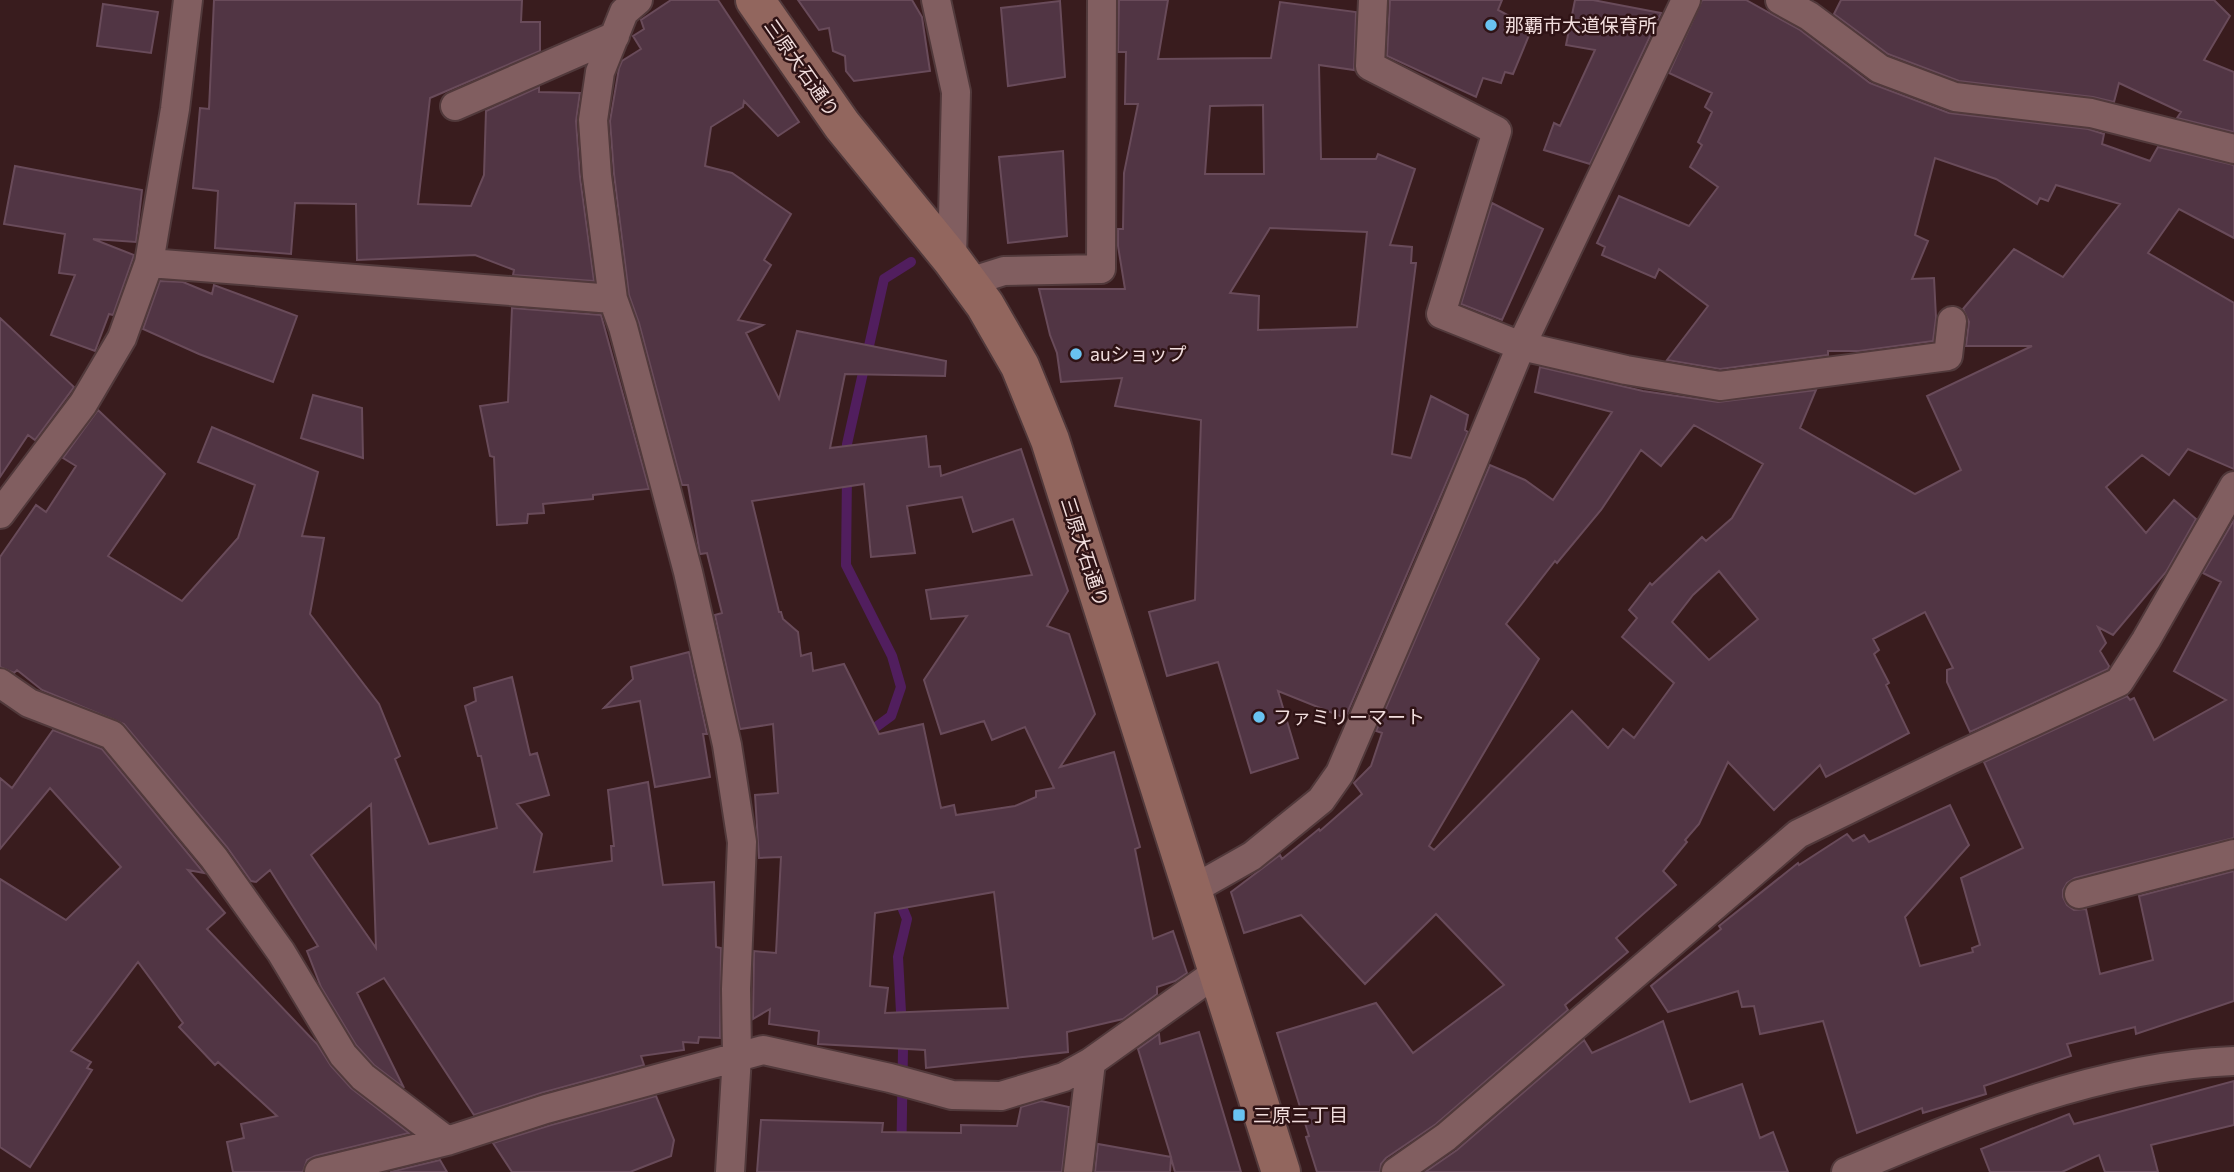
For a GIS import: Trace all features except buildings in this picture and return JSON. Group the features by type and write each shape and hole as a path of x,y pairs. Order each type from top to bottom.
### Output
{"street":[{"path":"0,514 83,404 122,338 149,263 175,109 188,0"},
{"path":"638,0 624,12 600,72 593,120 597,176 613,299 623,327 688,572 727,745 742,842 736,989 737,1056 730,1172"},
{"name":"三原大石通り","path":"755,0 842,125 961,271 1000,329 1037,406 1281,1172"},
{"path":"936,0 956,92 961,271 1101,269 1102,0"},
{"path":"1373,0 1370,66 1497,131 1441,314 1521,346 1626,370 1720,386 1948,356 1952,321"},
{"path":"1192,890 1252,856 1321,800 1340,773 1521,346 1686,0"},
{"path":"1780,0 1812,8 1880,69 1955,97 2091,113 2234,149"},
{"path":"455,106 615,36"},
{"path":"149,263 613,299"},
{"path":"1396,1172 1446,1137 1798,834 2119,682 2234,486"},
{"path":"0,683 29,703 112,735 214,858 281,952 343,1055 363,1077 447,1141"},
{"path":"2079,894 2234,854"},
{"path":"318,1172 447,1141 546,1109 763,1050 902,1081 952,1096 1001,1096 1064,1077 1091,1062 1217,972"},
{"path":"1846,1172 2016,1106 2100,1082 2203,1062 2234,1061"},
{"path":"1078,1172 1091,1062"}],"waterway":[{"path":"847,458 847,444 884,279 911,262"},
{"path":"847,474 846,565 892,656 901,687 891,716 865,735"},
{"path":"897,895 907,919 898,957 903,1049 901,1172"}],"place":[{"name":"那覇市大道保育所","path":"1491,25"},
{"name":"auショップ","path":"1076,354"},
{"name":"ファミリーマート","path":"1259,717"},
{"name":"三原三丁目","path":"1239,1115"}]}
